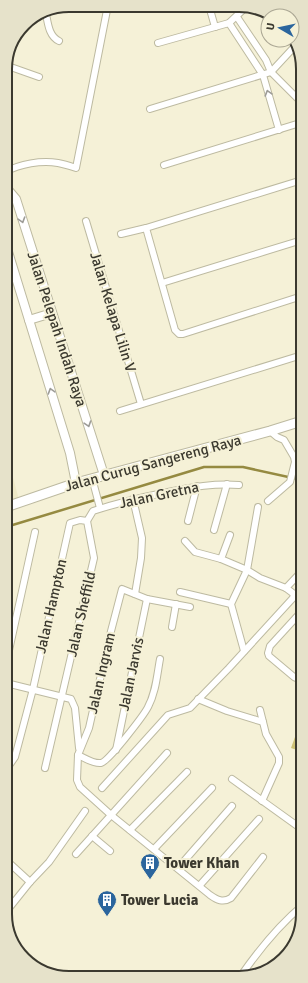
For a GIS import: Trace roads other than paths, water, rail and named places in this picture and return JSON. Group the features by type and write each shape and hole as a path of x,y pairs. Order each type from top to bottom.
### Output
{"main road":[{"name":"Jalan Curug Sangereng Raya","path":"12,505 76,483 93,481 104,475 296,423"}],"street":[{"path":"12,168 15,166 47,162 59,163 76,168 107,12"},
{"path":"211,12 215,27"},
{"path":"158,43 229,23 241,12"},
{"path":"47,16 52,35 59,41"},
{"path":"237,17 266,60 272,72 296,97"},
{"path":"229,23 263,75 279,130"},
{"path":"150,109 272,72 292,49"},
{"path":"12,67 40,77"},
{"path":"164,165 296,125"},
{"path":"122,234 296,182"},
{"name":"Jalan Pelepah Indah Raya","path":"12,194 16,199 104,475"},
{"path":"12,200 16,199"},
{"name":"Jalan Kelapa Lilin V","path":"86,220 141,404"},
{"path":"146,228 175,330 179,334 296,298"},
{"path":"162,283 296,242"},
{"name":"Jalan Pelepah Indah Raya","path":"12,265 70,453 76,483"},
{"path":"29,320 52,313"},
{"path":"120,411 296,357"},
{"path":"268,501 290,482 295,462 294,457 284,440 277,437 270,431"},
{"path":"93,481 100,508"},
{"path":"214,530 227,484"},
{"name":"Jalan Gretna","path":"87,521 93,510 133,499 197,486 227,484 239,485"},
{"path":"188,521 197,486"},
{"path":"133,499 142,538 141,558 135,594 147,599 190,607"},
{"path":"244,651 231,604 247,570 258,507"},
{"name":"Jalan Hampton","path":"12,761 15,757 33,689 70,523 80,520 87,521"},
{"name":"Jalan Sheffild","path":"45,768 94,558 87,521"},
{"path":"12,638 36,532"},
{"path":"222,559 230,535"},
{"path":"102,788 168,715 188,709 293,598 294,594 286,588 260,578 247,570 222,559 195,552 185,541"},
{"path":"286,588 296,577"},
{"name":"Jalan Ingram","path":"78,752 89,728 122,589 135,594"},
{"path":"180,592 231,604"},
{"name":"Jalan Jarvis","path":"116,750 147,599"},
{"path":"172,626 176,604"},
{"path":"296,618 270,646 268,652 269,656 296,678"},
{"path":"78,752 92,762 100,763 104,762 116,750 148,708 154,692 160,659"},
{"path":"12,684 71,699 75,708 78,752 77,780 80,787 111,815 200,885 214,898 226,901 231,898 263,857"},
{"path":"198,699 227,711 263,722"},
{"path":"260,710 267,737 279,757 279,763 262,800"},
{"path":"76,854 167,753"},
{"path":"130,830 187,772"},
{"path":"232,779 296,825"},
{"path":"154,849 212,788"},
{"path":"178,868 232,806"},
{"path":"12,904 49,862 86,811"},
{"path":"200,885 259,819"},
{"path":"92,836 110,851"},
{"path":"12,866 30,882"},
{"path":"245,970 258,952 296,910"}],"waterway":[{"path":"12,525 204,467 243,467 296,479"}],"place":[{"name":"Tower Khan","path":"150,880"},
{"name":"Tower Lucia","path":"107,917"}]}
